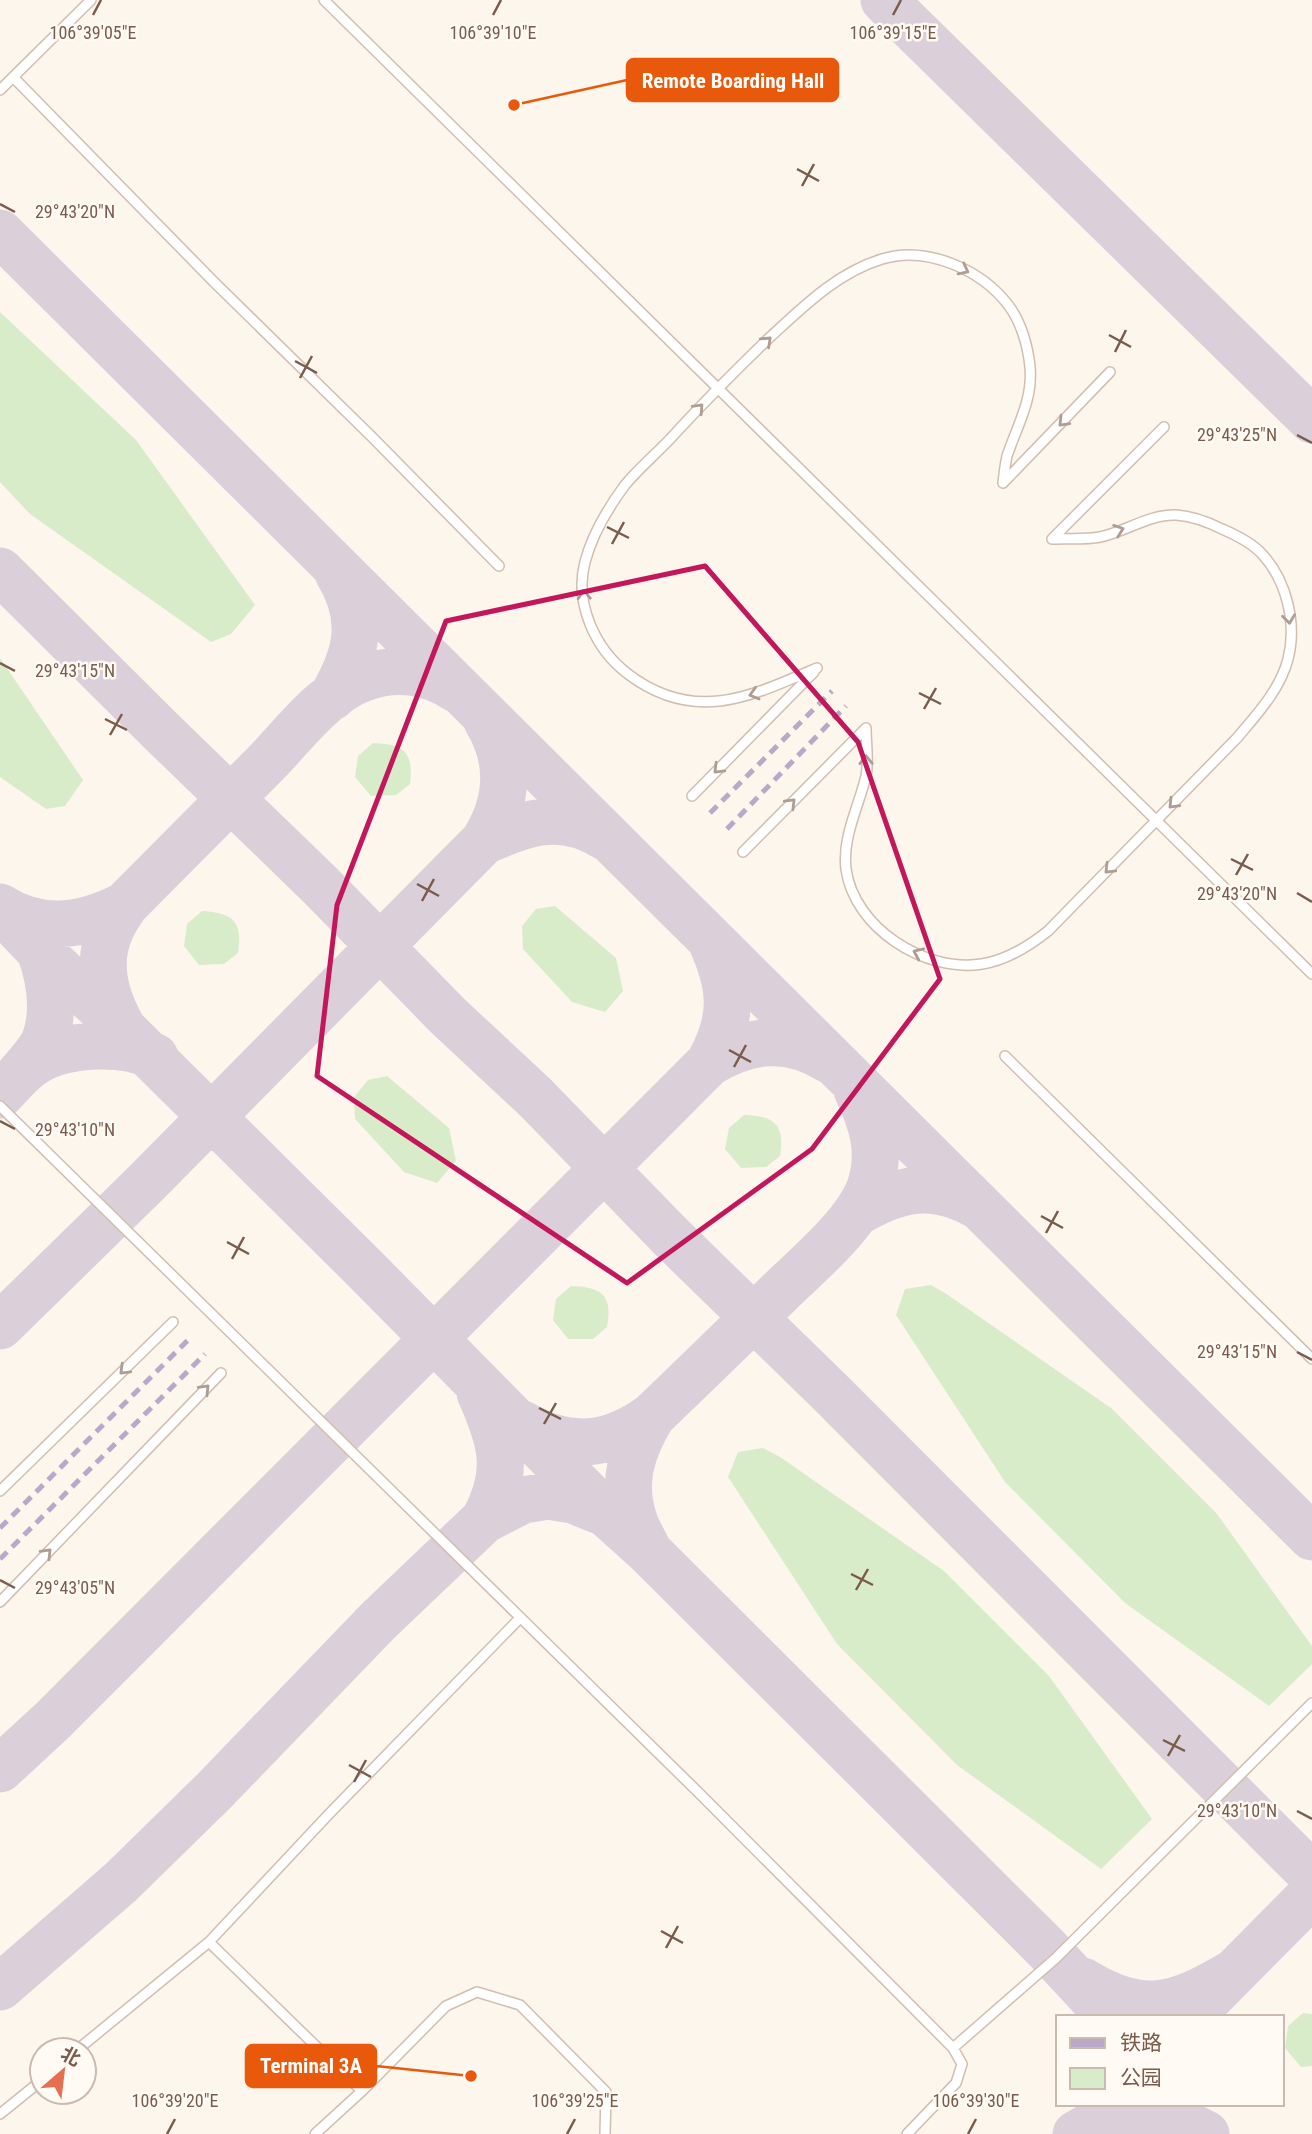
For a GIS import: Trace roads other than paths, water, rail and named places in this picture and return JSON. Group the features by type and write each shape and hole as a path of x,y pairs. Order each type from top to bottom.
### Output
{"lane":[{"path":"0,90 91,0"},
{"path":"324,0 1312,974"},
{"path":"13,77 499,566"},
{"path":"692,796 817,668 756,694 727,700 696,703 667,697 642,685 616,665 599,644 584,607 584,565 604,516 626,484 717,388 802,307 839,278 886,257 914,255 941,260 968,270 1008,305 1021,326 1030,366 1030,394 1006,459 1003,483 1110,372"},
{"path":"743,852 866,728 867,773 847,841 846,870 857,900 871,922 892,939 932,959 960,965 982,964 1008,957 1030,946 1055,924 1237,738 1280,682 1289,657 1291,627 1287,601 1278,574 1261,553 1236,535 1209,523 1175,515 1141,522 1100,537 1052,539 1164,427"},
{"path":"1005,1056 1312,1359"},
{"path":"0,1106 701,1795 953,2048 962,2064 956,2083 907,2134"},
{"path":"0,1491 173,1322"},
{"path":"0,1602 221,1373"},
{"path":"94,2036 209,1942 520,1618"},
{"path":"953,2048 1056,1958 1312,1703"},
{"path":"209,1942 362,2091"},
{"path":"314,2134 362,2091 446,2006 477,1992 520,2006 606,2092 605,2134"},
{"path":"0,2114 28,2091"}],"railway":[{"path":"710,813 832,691"},
{"path":"727,829 846,706"},
{"path":"0,1528 190,1338"},
{"path":"0,1559 205,1354"}],"place":[{"name":"Remote Boarding Hall","path":"514,105"},
{"name":"Terminal 3A","path":"471,2076"}]}
